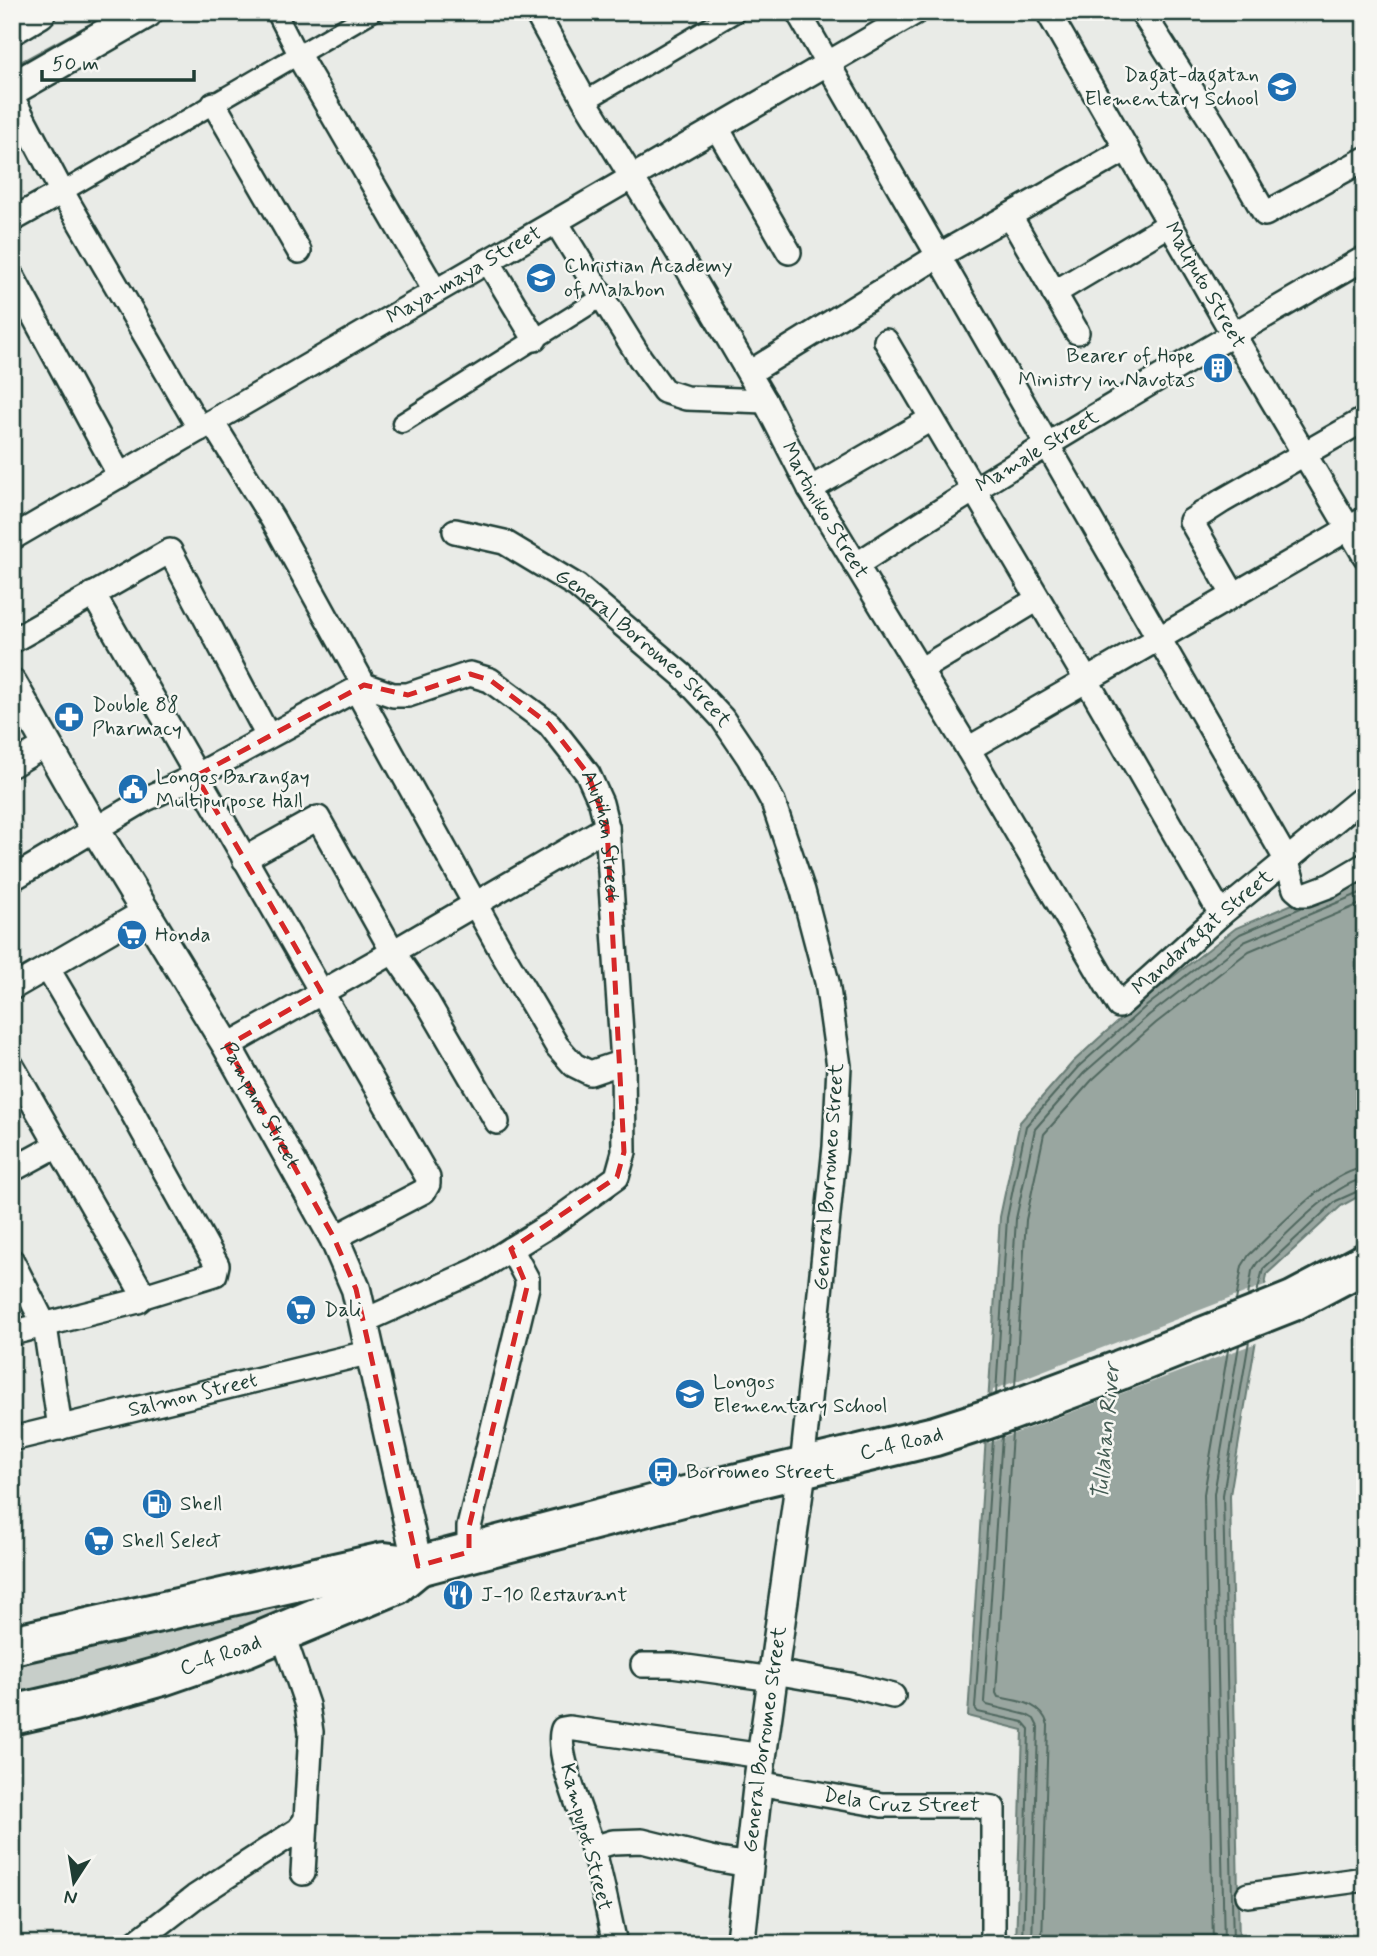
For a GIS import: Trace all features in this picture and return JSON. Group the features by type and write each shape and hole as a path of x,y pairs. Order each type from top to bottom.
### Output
{"highway":[{"name":"C-4 Road","path":"12,1646 384,1562 418,1566 802,1467 922,1440 991,1418 1120,1370 1293,1301 1365,1263"},
{"name":"C-4 Road","path":"12,1715 162,1676 282,1632 395,1585 418,1566"}],"main road":[{"path":"12,28 39,12"},
{"path":"12,89 110,21 146,12"}],"street":[{"path":"276,12 298,55 435,291"},
{"path":"12,220 372,12"},
{"name":"Martiniko Street","path":"536,12 585,101 765,401 810,489 968,748 1119,1006"},
{"path":"585,101 736,12"},
{"path":"798,12 1286,859"},
{"name":"Maya-maya Street","path":"12,538 916,12"},
{"name":"Maliputo Street","path":"1048,12 1304,453 1357,523 1365,556"},
{"path":"1142,12 1214,125 1265,214 1365,159"},
{"path":"12,97 62,192 206,426 272,520 362,686 361,698 476,902 510,968 557,1046 574,1065 590,1073 623,1062"},
{"path":"214,104 299,251"},
{"path":"717,128 789,252"},
{"path":"748,373 938,256 1127,149"},
{"path":"1010,216 1077,332"},
{"path":"556,222 639,358 663,391 686,398 765,401"},
{"path":"1054,293 1170,224"},
{"name":"Mamale Street","path":"856,565 973,489 1365,258"},
{"path":"488,261 535,339"},
{"path":"12,276 120,475"},
{"path":"402,423 602,297"},
{"path":"886,341 1221,914"},
{"path":"810,489 931,419"},
{"path":"1233,594 1191,522 1365,419"},
{"path":"968,748 1357,523"},
{"name":"General Borromeo Street","path":"455,531 504,542 577,586 682,675 722,718 749,758 773,802 803,891 827,982 839,1066 832,1173 802,1467 758,1783 740,1944"},
{"path":"12,641 170,551 268,736"},
{"path":"93,594 428,1178 424,1191 334,1238"},
{"path":"920,670 1038,598"},
{"name":"Alupihan Street","path":"362,686 393,695 408,695 470,674 490,680 549,724 588,774 601,803 607,827 623,1062 624,1152 617,1177 554,1223 477,1270 364,1321"},
{"name":"Pampano Street","path":"12,683 95,830 227,1046 334,1238 356,1289 418,1566"},
{"path":"12,879 146,799 196,776 362,686"},
{"path":"12,765 47,745"},
{"name":"Mandaragat Street","path":"1119,1006 1221,914 1365,796"},
{"path":"244,859 318,818 393,952 425,998 497,1122"},
{"path":"227,1046 607,827"},
{"name":"Mandaragat Street","path":"1286,859 1295,889 1301,894 1331,884 1365,865"},
{"path":"12,988 145,911"},
{"path":"12,1333 138,1301 144,1296 215,1275 217,1265 127,1103 48,969"},
{"path":"12,1066 144,1296"},
{"path":"12,1170 58,1145"},
{"path":"469,1552 469,1527 527,1287 527,1279 510,1249"},
{"path":"12,1261 45,1326 60,1428"},
{"name":"Salmon Street","path":"12,1439 371,1352"},
{"path":"282,1632 307,1705 311,1732 303,1873"},
{"path":"643,1665 672,1665 773,1675 850,1685 892,1696"},
{"name":"Kampupot Street","path":"615,1944 593,1848 565,1762 561,1734 563,1729 762,1756"},
{"name":"Dela Cruz Street","path":"758,1783 882,1805 972,1805 993,1808 993,1944"},
{"path":"134,1944 195,1897 298,1830 305,1821"},
{"path":"593,1848 613,1842 642,1841 749,1865"},
{"path":"1248,1895 1365,1880"}],"highlighted area":[{"path":"470,674 490,680 549,724 588,774 607,827 624,1152 617,1177 511,1249 527,1287 469,1527 469,1552 418,1566 356,1289 334,1238 227,1046 321,991 196,776 364,685 408,695"}],"shaded area":[{"path":"387,1570 258,1627 79,1685 12,1701 12,1660"}],"water":[{"name":"Tullahan River","path":"1365,873 1365,1193 1341,1206 1267,1274 1230,1495 1239,1944 1016,1944 1023,1730 968,1716 1000,1217 1020,1122 1073,1062 1098,1039 1139,1003 1236,928"}],"pier":[{"path":"1270,1283 1259,1342 989,1443 993,1390"}],"waterway":[{"path":"12,69 87,28"}],"place":[{"name":"Dagat-dagatan Elementary School","path":"1282,87"},
{"name":"Christian Academy of Malabon","path":"541,278"},
{"name":"Bearer of Hope Ministry in Navotas","path":"1218,368"},
{"name":"Double 88 Pharmacy","path":"69,717"},
{"name":"Longos Barangay Multipurpose Hall","path":"133,789"},
{"name":"Honda","path":"132,935"},
{"name":"Dali","path":"301,1310"},
{"name":"Longos Elementary School","path":"690,1394"},
{"name":"Borromeo Street","path":"663,1472"},
{"name":"Shell","path":"157,1504"},
{"name":"Shell Select","path":"99,1541"},
{"name":"J-10 Restaurant","path":"458,1595"}]}
